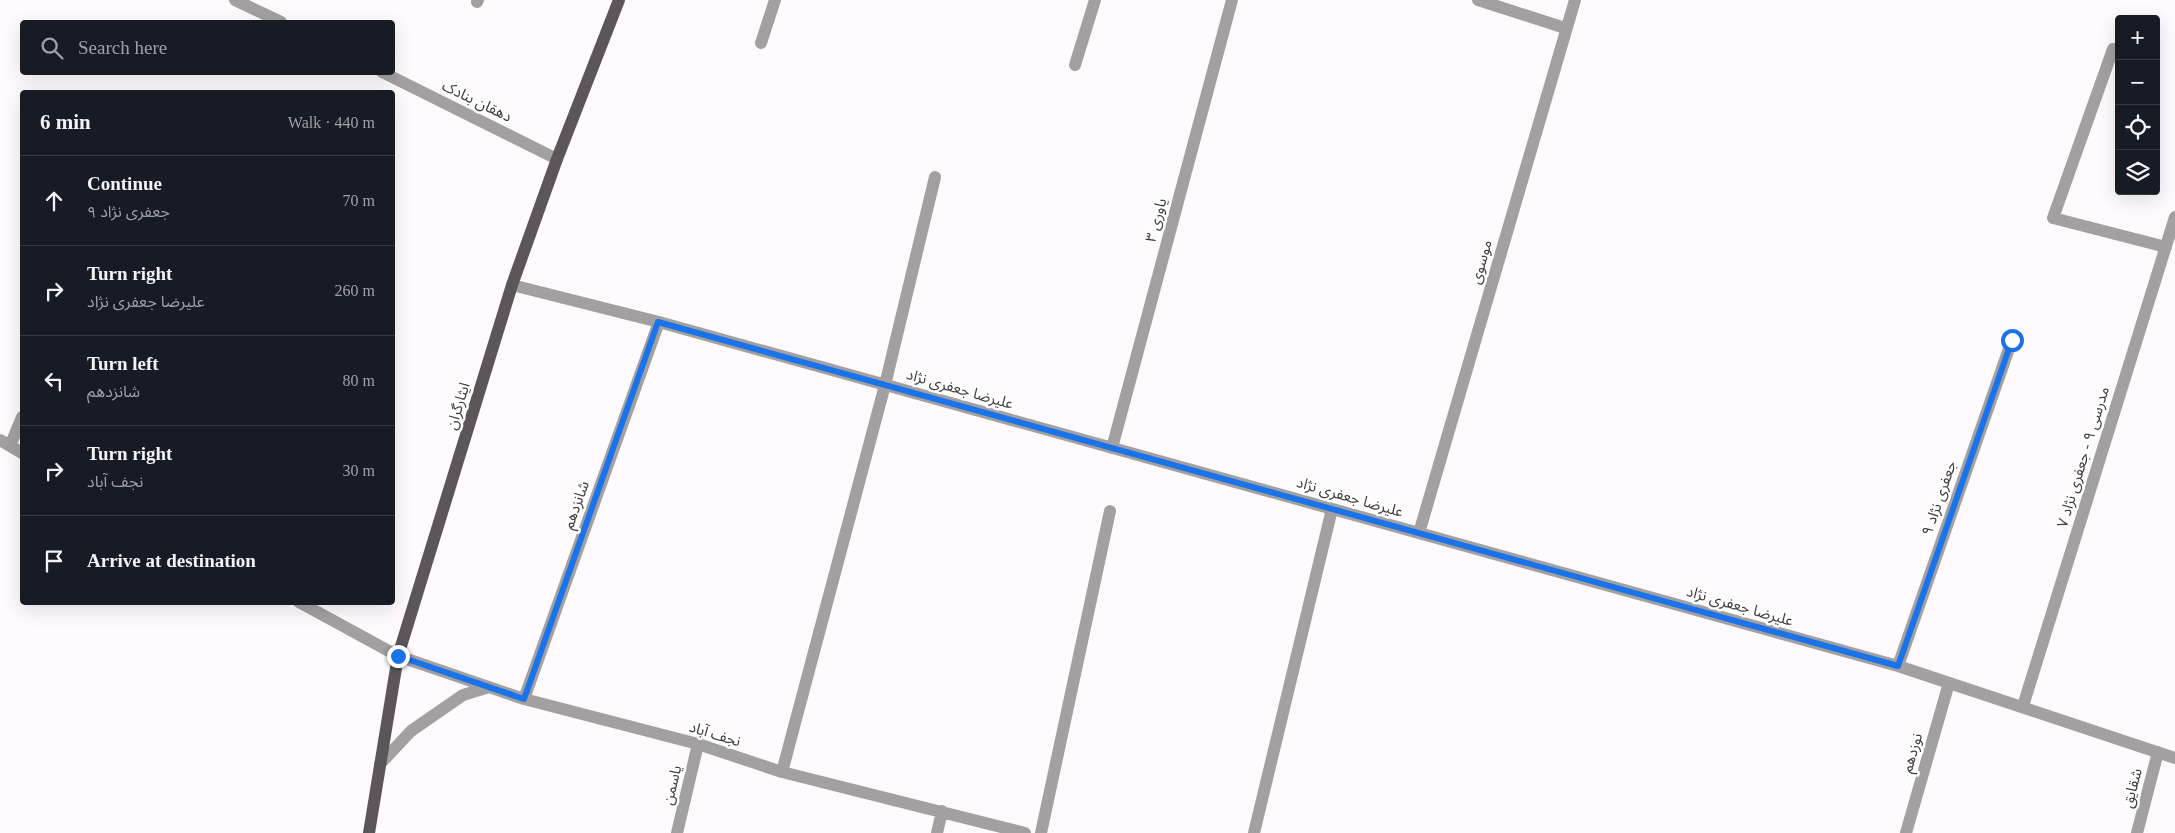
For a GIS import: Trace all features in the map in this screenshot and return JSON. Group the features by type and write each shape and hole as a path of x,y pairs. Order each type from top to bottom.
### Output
{"main road":[{"name":"ایثارگران","path":"369,833 398,656 512,285 557,159 619,0"}],"street":[{"path":"235,0 277,20"},
{"path":"761,43 775,0"},
{"path":"1075,65 1095,0"},
{"name":"یاوری ۳","path":"1112,448 1232,0"},
{"path":"1478,0 1565,28"},
{"name":"موسوی","path":"1419,533 1565,28 1575,0"},
{"path":"2113,49 2053,218 2166,247"},
{"name":"دهقان بنادک","path":"388,75 557,159"},
{"path":"782,772 885,385 935,177"},
{"name":"مدرسی ۹ - جعفری نژاد ۷","path":"2023,706 2175,217"},
{"name":"علیرضا جعفری نژاد","path":"512,285 658,322 1898,666 2175,758"},
{"name":"شانزدهم","path":"524,699 658,322"},
{"name":"جعفری نژاد ۹","path":"1898,666 2012,340"},
{"path":"20,420 5,443 20,452"},
{"path":"1254,833 1332,509"},
{"path":"1041,833 1110,511"},
{"name":"نجف آباد","path":"304,605 398,656 524,699 698,744 782,772 1025,833"},
{"name":"نوزدهم","path":"1906,833 1949,682"},
{"path":"380,764 411,731 463,695 489,687"},
{"name":"یاسمن","path":"677,833 698,744"},
{"name":"شقایق","path":"2137,833 2158,752"},
{"path":"937,833 942,811"}],"route":[{"path":"398,656 524,699 658,322 1898,666 2012,340"}]}
